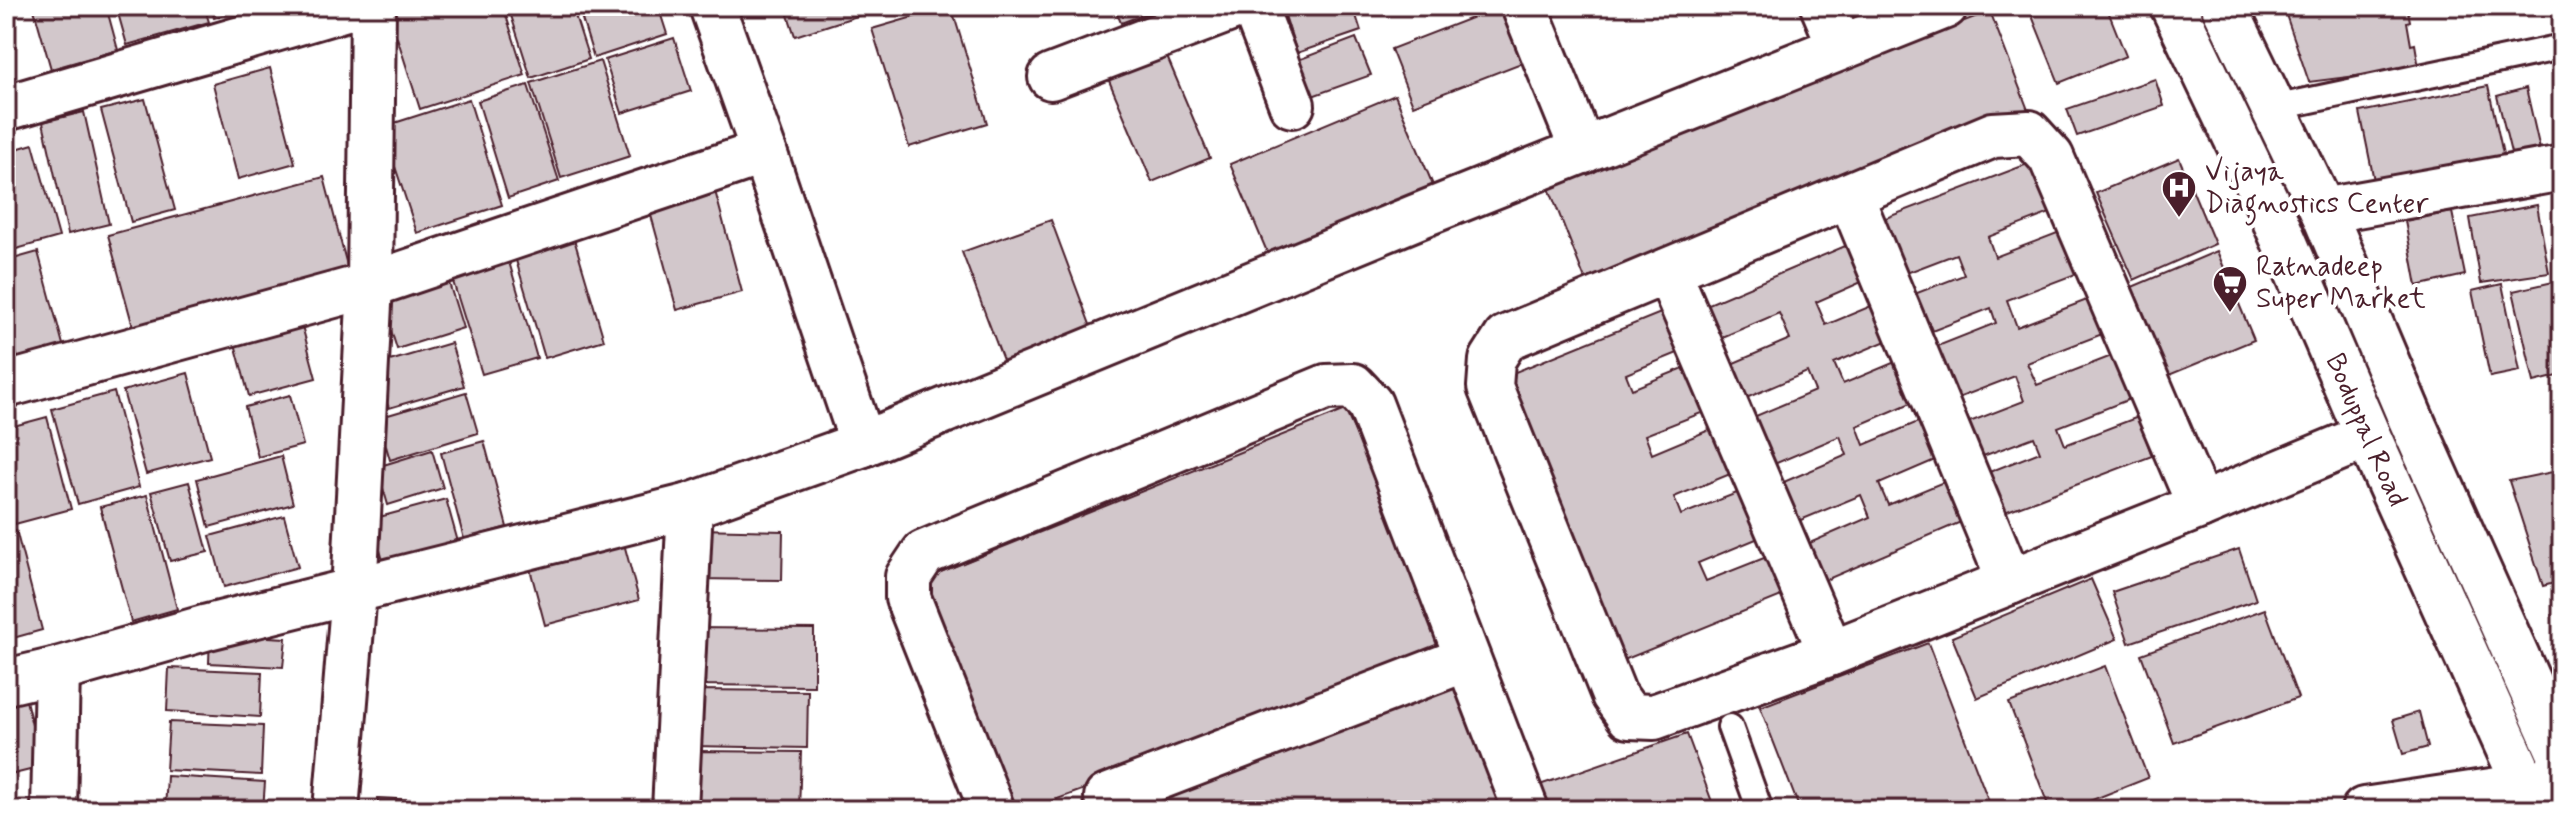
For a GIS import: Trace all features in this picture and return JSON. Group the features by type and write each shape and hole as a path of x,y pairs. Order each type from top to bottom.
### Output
{"street":[{"path":"6,108 353,6"},
{"path":"336,810 354,592 370,285 373,6"},
{"path":"712,6 863,444"},
{"path":"1051,77 1238,6"},
{"path":"1254,6 1292,105"},
{"path":"1524,6 1583,151"},
{"path":"1823,6 1840,46"},
{"path":"6,682 208,627 690,506 863,444 1945,6"},
{"name":"Boduppal Road","path":"2173,6 2271,211 2368,436 2541,790"},
{"name":"Boduppal Road","path":"2224,6 2323,211 2410,417 2562,758"},
{"path":"2200,506 2051,157 2029,133 1993,135 1506,338 1492,360 1490,387 1614,695 1629,716 1654,717 1831,653 2200,506 2368,436"},
{"path":"6,385 370,285 764,152"},
{"path":"2323,211 2562,168"},
{"path":"1850,195 2010,582"},
{"path":"1668,271 1831,653"},
{"path":"992,810 908,598 908,577 924,553 1326,387 1353,386 1370,404 1526,810"},
{"path":"675,810 690,506"},
{"path":"1099,806 1466,659"},
{"path":"54,810 57,670"},
{"path":"2364,810 2541,790"}],"lane":[{"path":"2273,108 2562,47"},
{"path":"1730,727 1760,810"}],"building":[{"path":"33,6 106,6 118,50 51,69"},
{"path":"116,6 204,6 209,22 127,45"},
{"path":"211,6 254,6 214,18"},
{"path":"387,6 503,6 525,75 420,109"},
{"path":"508,6 572,6 589,59 531,78"},
{"path":"578,6 658,6 667,34 594,58"},
{"path":"785,6 888,6 795,36"},
{"path":"951,6 987,123 909,147 872,29"},
{"path":"1114,6 1166,6 1121,23"},
{"path":"1282,6 1353,6 1361,31 1297,53"},
{"path":"1502,6 1524,62 1413,105 1391,49"},
{"path":"2028,6 2106,6 2126,56 2059,83"},
{"path":"2283,6 2407,6 2411,45 2415,44 2419,68 2309,82"},
{"path":"1990,11 2028,110 1586,282 1547,183"},
{"path":"674,38 691,91 622,113 605,60"},
{"path":"1356,38 1371,75 1304,99 1290,63"},
{"path":"6,47 15,83 6,85"},
{"path":"1165,52 1210,158 1152,182 1107,76"},
{"path":"600,61 630,156 561,178 531,83"},
{"path":"270,68 295,163 238,179 213,84"},
{"path":"2155,79 2164,106 2077,136 2067,109"},
{"path":"528,85 559,181 508,198 478,101"},
{"path":"2488,86 2505,163 2376,190 2360,112"},
{"path":"2526,88 2541,154 2513,161 2497,96"},
{"path":"1395,95 1435,190 1270,259 1230,164"},
{"path":"145,99 175,210 131,222 101,110"},
{"path":"469,99 502,205 417,233 382,127"},
{"path":"84,112 109,224 68,234 43,122"},
{"path":"33,144 59,237 6,252 6,152"},
{"path":"2179,158 2215,244 2134,280 2096,193"},
{"path":"2038,160 2058,210 1988,237 1995,257 2065,230 2081,272 2007,300 2017,327 2092,298 2105,333 2027,363 2037,385 2114,355 2130,399 2058,427 2065,445 2138,417 2152,456 1989,518 1974,478 2040,452 2034,437 1967,462 1954,428 2024,401 2015,376 1945,403 1925,351 1996,323 1991,308 1919,336 1904,298 1964,275 1956,254 1896,277 1875,222"},
{"path":"324,177 350,277 135,334 108,235"},
{"path":"715,191 742,292 677,310 649,208"},
{"path":"2537,205 2549,273 2481,283 2470,218"},
{"path":"2452,212 2465,275 2417,286 2405,221"},
{"path":"1051,220 1092,330 1004,363 962,252"},
{"path":"574,239 604,340 545,358 515,257"},
{"path":"1857,241 1873,277 1816,302 1826,325 1883,301 1898,336 1834,363 1843,384 1907,357 1925,397 1857,426 1864,445 1932,416 1949,454 1879,484 1888,505 1958,476 1975,516 1821,582 1805,545 1870,517 1861,495 1796,522 1779,484 1847,455 1840,436 1772,465 1751,418 1815,391 1807,372 1744,399 1729,365 1790,339 1779,313 1718,339 1704,306"},
{"path":"2217,251 2254,340 2169,375 2132,287"},
{"path":"38,252 65,352 19,364 6,314 6,261"},
{"path":"507,255 537,358 482,374 450,272"},
{"path":"445,270 463,328 397,349 379,292"},
{"path":"2562,280 2562,375 2534,382 2513,291"},
{"path":"2502,284 2520,371 2490,377 2472,291"},
{"path":"1673,308 1690,348 1626,374 1632,389 1696,363 1714,408 1645,435 1652,454 1721,425 1740,470 1674,497 1681,515 1747,489 1766,535 1698,563 1706,581 1774,554 1789,593 1619,662 1503,377"},
{"path":"301,322 316,378 249,396 234,340"},
{"path":"451,343 464,386 389,408 376,365"},
{"path":"188,373 210,457 146,474 123,391"},
{"path":"114,392 139,487 78,504 52,409"},
{"path":"466,392 478,433 390,460 378,418"},
{"path":"290,395 303,445 258,457 245,407"},
{"path":"1345,410 1457,651 1028,810 1007,810 913,583"},
{"path":"47,417 71,509 15,524 6,490 6,428"},
{"path":"484,441 507,527 464,539 441,453"},
{"path":"432,450 443,488 388,505 377,467"},
{"path":"281,456 293,504 209,527 197,479"},
{"path":"2562,470 2562,581 2543,586 2509,481"},
{"path":"189,482 208,552 170,561 151,492"},
{"path":"147,495 177,609 131,622 100,507"},
{"path":"446,499 458,542 383,561 372,519"},
{"path":"284,516 298,567 224,587 210,536"},
{"path":"698,529 783,531 782,580 697,579"},
{"path":"16,530 42,630 6,640 6,532"},
{"path":"623,540 639,600 545,625 529,565"},
{"path":"2239,549 2256,600 2129,643 2112,592"},
{"path":"2091,579 2117,639 1977,698 1952,637"},
{"path":"2265,609 2298,698 2174,743 2141,654"},
{"path":"694,628 814,629 814,686 693,685"},
{"path":"210,634 286,638 283,667 209,663"},
{"path":"1928,643 1992,810 1800,810 1760,707"},
{"path":"2105,666 2148,778 2067,810 2050,810 2009,703"},
{"path":"169,668 262,672 260,717 167,711"},
{"path":"1456,685 1507,810 1127,810"},
{"path":"23,688 42,767 6,776 6,692"},
{"path":"695,690 808,691 807,748 693,746"},
{"path":"2419,712 2428,747 2403,754 2393,720"},
{"path":"169,722 263,726 261,775 166,770"},
{"path":"1687,734 1715,810 1533,810 1525,790"},
{"path":"696,751 801,752 799,810 695,810"},
{"path":"167,776 265,782 263,810 165,810"},
{"path":"378,798 509,805 509,810 378,810"}],"place":[{"name":"Vijaya Diagnostics Center","path":"2179,219"},
{"name":"Ratnadeep Super Market","path":"2230,314"}]}
